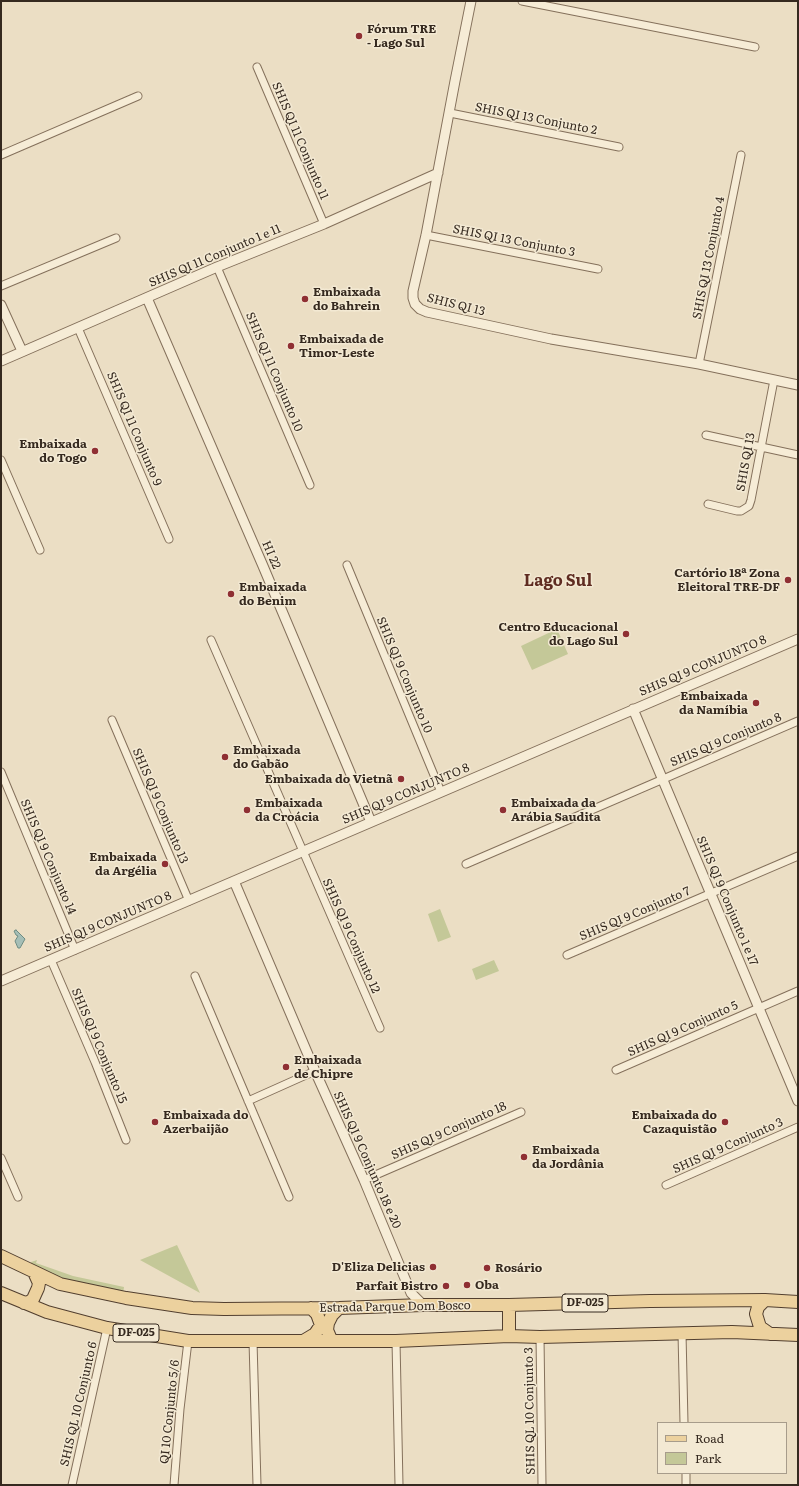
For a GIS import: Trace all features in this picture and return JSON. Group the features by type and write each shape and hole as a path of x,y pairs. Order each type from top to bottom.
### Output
{"main road":[{"name":"Estrada Parque Dom Bosco","path":"1,1256 60,1284 126,1298 192,1308 339,1308 423,1305 508,1305 650,1300 765,1300 798,1302"},
{"path":"24,1303 33,1299 38,1288 39,1283 34,1272"},
{"path":"47,1312 42,1302 45,1291 48,1288 60,1284"},
{"name":"DF-025","path":"1,1293 47,1312 108,1328 188,1341 396,1341 509,1336 732,1332 798,1335"},
{"path":"732,1332 749,1321 750,1315 748,1300"},
{"path":"765,1300 758,1308 756,1314 760,1327 770,1334"},
{"path":"508,1305 509,1336"},
{"path":"305,1340 315,1334 321,1325 317,1314 311,1308"},
{"path":"334,1340 328,1332 328,1323 332,1315 339,1308"}],"street":[{"name":"SHIS QI 13","path":"471,1 413,298 415,304 424,311 557,340 699,364 798,385"},
{"path":"522,1 755,47"},
{"name":"SHIS QI 11 Conjunto 11","path":"257,67 324,224"},
{"path":"1,155 138,96"},
{"name":"SHIS QI 13 Conjunto 2","path":"450,114 619,146"},
{"name":"SHIS QI 13 Conjunto 4","path":"699,364 741,155"},
{"name":"SHIS QI 11 Conjunto 1 e 11","path":"1,361 217,267 324,224 438,173"},
{"name":"SHIS QI 13 Conjunto 3","path":"426,235 598,269"},
{"path":"1,286 116,238"},
{"name":"SHIS QI 11 Conjunto 10","path":"217,267 310,485"},
{"name":"HI 22","path":"147,298 372,822"},
{"path":"1,305 22,351"},
{"name":"SHIS QI 11 Conjunto 9","path":"78,328 169,539"},
{"name":"SHIS QI 13","path":"708,504 737,511 741,511 749,506 774,380"},
{"path":"706,435 798,455"},
{"path":"1,460 40,550"},
{"name":"SHIS QI 9 Conjunto 10","path":"347,565 441,792"},
{"name":"SHIS QI 9 CONJUNTO 8","path":"1,981 798,639"},
{"name":"SHIS QI 9 Conjunto 12","path":"211,640 302,852 380,1028"},
{"name":"SHIS QI 9 Conjunto 1 e 17","path":"633,709 798,1101"},
{"name":"SHIS QI 9 Conjunto 13","path":"112,720 188,901"},
{"name":"SHIS QI 9 Conjunto 8","path":"466,864 798,721"},
{"name":"SHIS QI 9 Conjunto 14","path":"1,772 75,950"},
{"name":"SHIS QI 9 Conjunto 7","path":"567,955 798,856"},
{"name":"SHIS QI 9 Conjunto 18 e 20","path":"234,881 315,1071 364,1180 411,1293 423,1305"},
{"name":"SHIS QI 9 Conjunto 15","path":"51,960 95,1062 126,1140"},
{"path":"195,976 289,1197"},
{"name":"SHIS QI 9 Conjunto 5","path":"616,1070 798,991"},
{"path":"248,1100 315,1071"},
{"name":"SHIS QI 9 Conjunto 18","path":"364,1180 521,1112"},
{"name":"SHIS QI 9 Conjunto 3","path":"666,1185 798,1127"},
{"path":"1,1158 18,1197"},
{"path":"404,1306 411,1298 411,1293"},
{"name":"SHIS QL 10 Conjunto 6","path":"72,1485 108,1328"},
{"path":"682,1333 684,1422"},
{"name":"SHIS QL 10 Conjunto 3","path":"540,1336 542,1485"},
{"name":"QI 10 Conjunto 5/6","path":"174,1485 180,1409 188,1341"},
{"path":"253,1341 257,1485"},
{"path":"396,1341 399,1485"},
{"path":"686,1474 686,1485"}],"green space":[{"path":"557,629 568,654 532,670 521,646"},
{"path":"440,909 451,937 438,942 428,914"},
{"path":"494,960 499,971 476,980 472,969"},
{"path":"177,1245 200,1293 140,1260"},
{"path":"37,1260 36,1263 73,1276 124,1287 123,1294 73,1282 31,1266 31,1262"}],"water":[{"path":"16,930 25,939 20,948 18,948 15,941 18,936 14,931"}],"place":[{"name":"Fórum TRE - Lago Sul","path":"359,36"},
{"name":"Embaixada do Bahrein","path":"305,299"},
{"name":"Embaixada de Timor-Leste","path":"291,346"},
{"name":"Embaixada do Togo","path":"95,451"},
{"name":"Cartório 18ª Zona Eleitoral TRE-DF","path":"788,580"},
{"name":"Embaixada do Benim","path":"231,594"},
{"name":"Centro Educacional do Lago Sul","path":"626,634"},
{"name":"Embaixada da Namíbia","path":"756,703"},
{"name":"Embaixada do Gabão","path":"225,757"},
{"name":"Embaixada do Vietnã","path":"401,779"},
{"name":"Embaixada da Croácia","path":"247,810"},
{"name":"Embaixada da Arábia Saudita","path":"503,810"},
{"name":"Embaixada da Argélia","path":"165,864"},
{"name":"Embaixada de Chipre","path":"286,1067"},
{"name":"Embaixada do Azerbaijão","path":"155,1122"},
{"name":"Embaixada do Cazaquistão","path":"725,1122"},
{"name":"Embaixada da Jordânia","path":"524,1157"},
{"name":"D'Eliza Delicias","path":"433,1267"},
{"name":"Rosário","path":"487,1268"},
{"name":"Oba","path":"467,1285"},
{"name":"Parfait Bistro","path":"446,1286"}],"district":[{"name":"Lago Sul","path":"558,581"}]}
